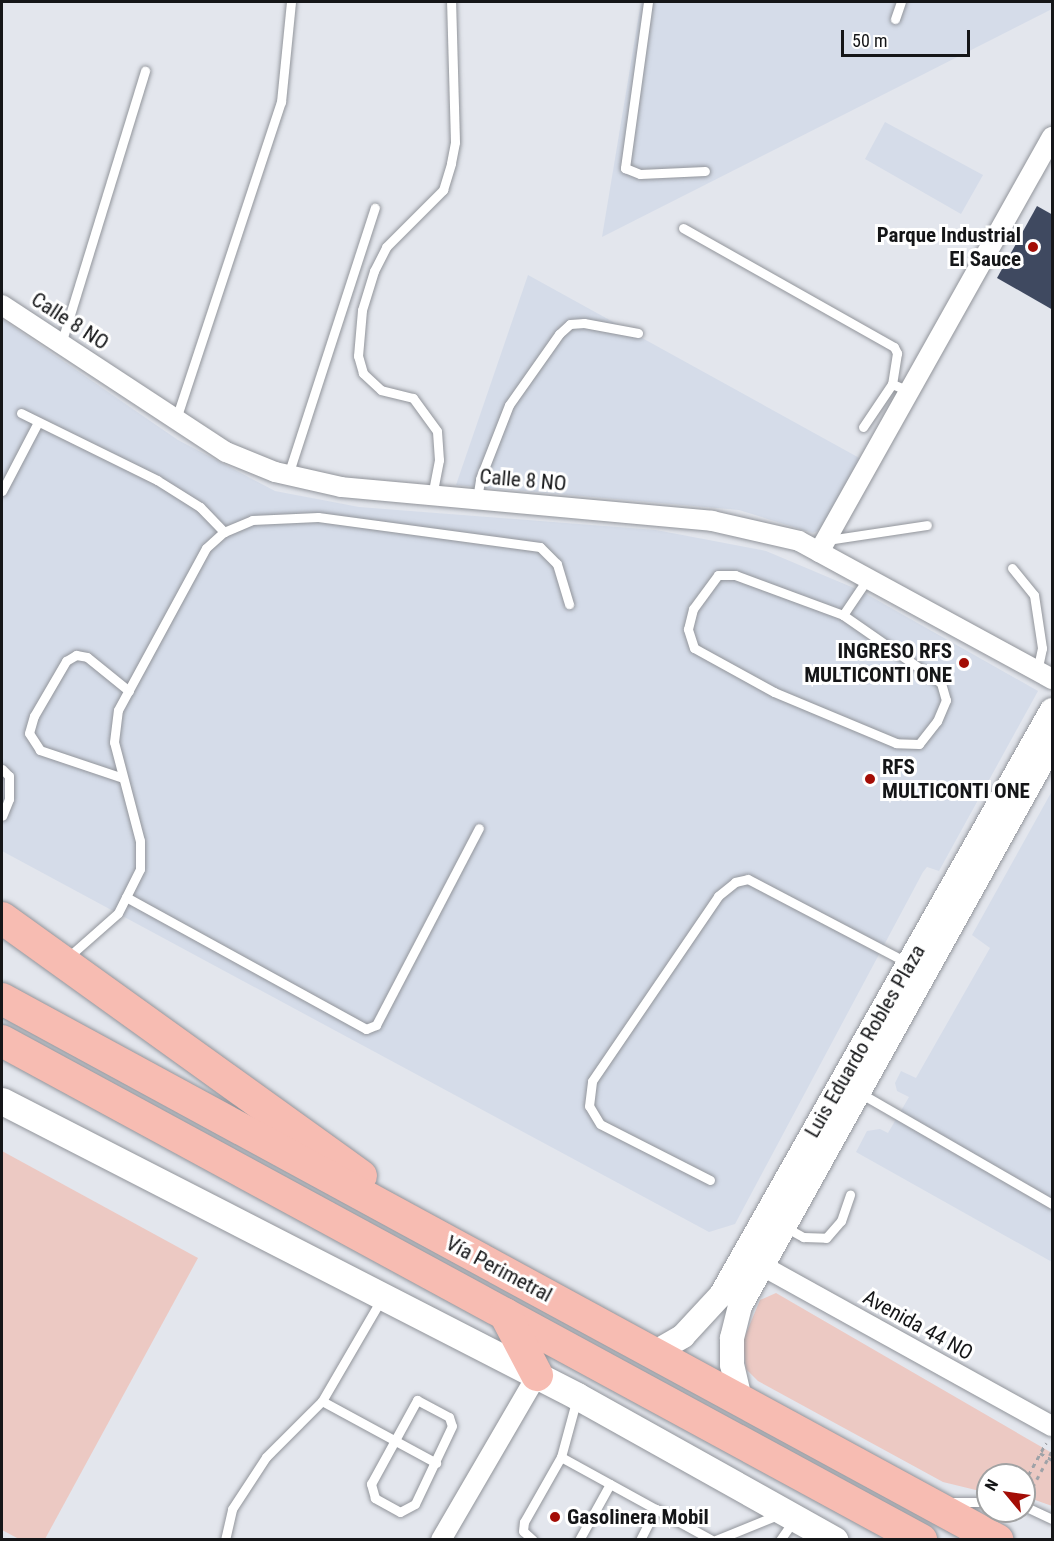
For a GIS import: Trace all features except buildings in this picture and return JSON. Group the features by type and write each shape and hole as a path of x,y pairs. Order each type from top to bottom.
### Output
{"highway":[{"path":"2,918 465,1251"},
{"name":"Vía Perimetral","path":"2,999 997,1539"},
{"name":"Vía Perimetral","path":"6,1045 921,1539"},
{"path":"505,1314 537,1375"}],"main road":[{"path":"2,1101 577,1396 787,1523 835,1539"}],"street":[{"path":"822,546 900,387 1053,137"},
{"name":"Calle 8 NO","path":"2,304 226,452 288,475 341,487 712,521 822,546 868,578 1045,675"},
{"name":"Luis Eduardo Robles Plaza","path":"740,1399 732,1365 732,1338 740,1306 760,1265 858,1092 917,968 1053,710"},
{"name":"Luis Eduardo Robles Plaza","path":"654,1353 683,1336 721,1295 1053,744"},
{"name":"Avenida 44 NO","path":"760,1265 1050,1432"},
{"path":"441,1539 537,1375"}],"lane":[{"path":"176,419 281,102 291,2"},
{"path":"432,495 439,460 436,431 413,398 381,390 363,373 358,356 362,310 374,271 386,247 443,190 451,163 455,142 451,2"},
{"path":"648,2 625,168 640,174 705,171"},
{"path":"894,19 901,2"},
{"path":"61,344 145,71"},
{"path":"288,475 375,208"},
{"path":"683,228 894,347 897,353 900,387 863,426"},
{"path":"477,500 480,479 509,405 560,334 570,324 584,322 638,333"},
{"path":"21,413 157,480 200,507 224,532"},
{"path":"2,491 38,422"},
{"path":"64,961 118,913 140,869 140,841 114,742 118,710 206,548 224,532 252,520 318,517 540,547 557,564 569,604"},
{"path":"822,546 927,525"},
{"path":"1012,568 1034,595 1045,675"},
{"path":"718,575 735,575 843,615 941,683 946,700 937,721 919,744 896,743 774,692 694,648 688,629 693,609 718,575"},
{"path":"843,615 868,578"},
{"path":"123,778 40,750 29,733 34,716 66,661 76,655 87,657 129,691"},
{"path":"2,770 9,776 9,799 2,815"},
{"path":"126,897 366,1029 376,1025 479,828"},
{"path":"710,1180 600,1124 589,1106 592,1081 718,896 735,882 748,879 917,968"},
{"path":"858,1092 1053,1204"},
{"path":"783,1226 803,1237 826,1238 841,1221 850,1195"},
{"path":"225,1539 232,1509 266,1457 322,1401 383,1296"},
{"path":"533,1539 523,1531 524,1522 561,1457 577,1396"},
{"path":"322,1401 436,1463"},
{"path":"422,1402 452,1421 436,1463 415,1504 400,1512 370,1492 412,1404 422,1402"},
{"path":"561,1457 714,1539 787,1523"},
{"path":"579,1539 610,1484"},
{"path":"928,1502 976,1502"},
{"path":"640,1539 656,1509"},
{"path":"1036,1510 1053,1519"}],"path":[{"path":"1035,1463 1050,1432"},
{"path":"1036,1482 1053,1451"},
{"path":"1040,1453 1053,1460"}],"shaded area":[{"path":"641,2 1052,2 1052,9 602,237"},
{"path":"885,122 983,175 961,214 865,159"},
{"path":"528,275 863,460 827,526 813,533 739,510 456,485"},
{"path":"2,319 178,440 275,491 359,507 656,530 766,551 861,591 1038,691 939,871 927,867 923,872 735,1224 709,1232 2,851"},
{"path":"1052,791 1052,1262 856,1152 867,1131 880,1129 888,1133 909,1097 897,1091 895,1083 901,1071 916,1078 990,948 972,935"},
{"path":"2,1151 198,1258 45,1539 19,1539 2,1530"},
{"path":"776,1293 1052,1453 1052,1506 1036,1500 1036,1463 976,1463 976,1490 943,1482 758,1381 746,1369 743,1341 760,1300"}],"place":[{"name":"Parque Industrial El Sauce","path":"1033,247"},
{"name":"INGRESO RFS MULTICONTI ONE","path":"964,663"},
{"name":"RFS MULTICONTI ONE","path":"870,779"},
{"name":"Gasolinera Mobil","path":"555,1517"}]}
